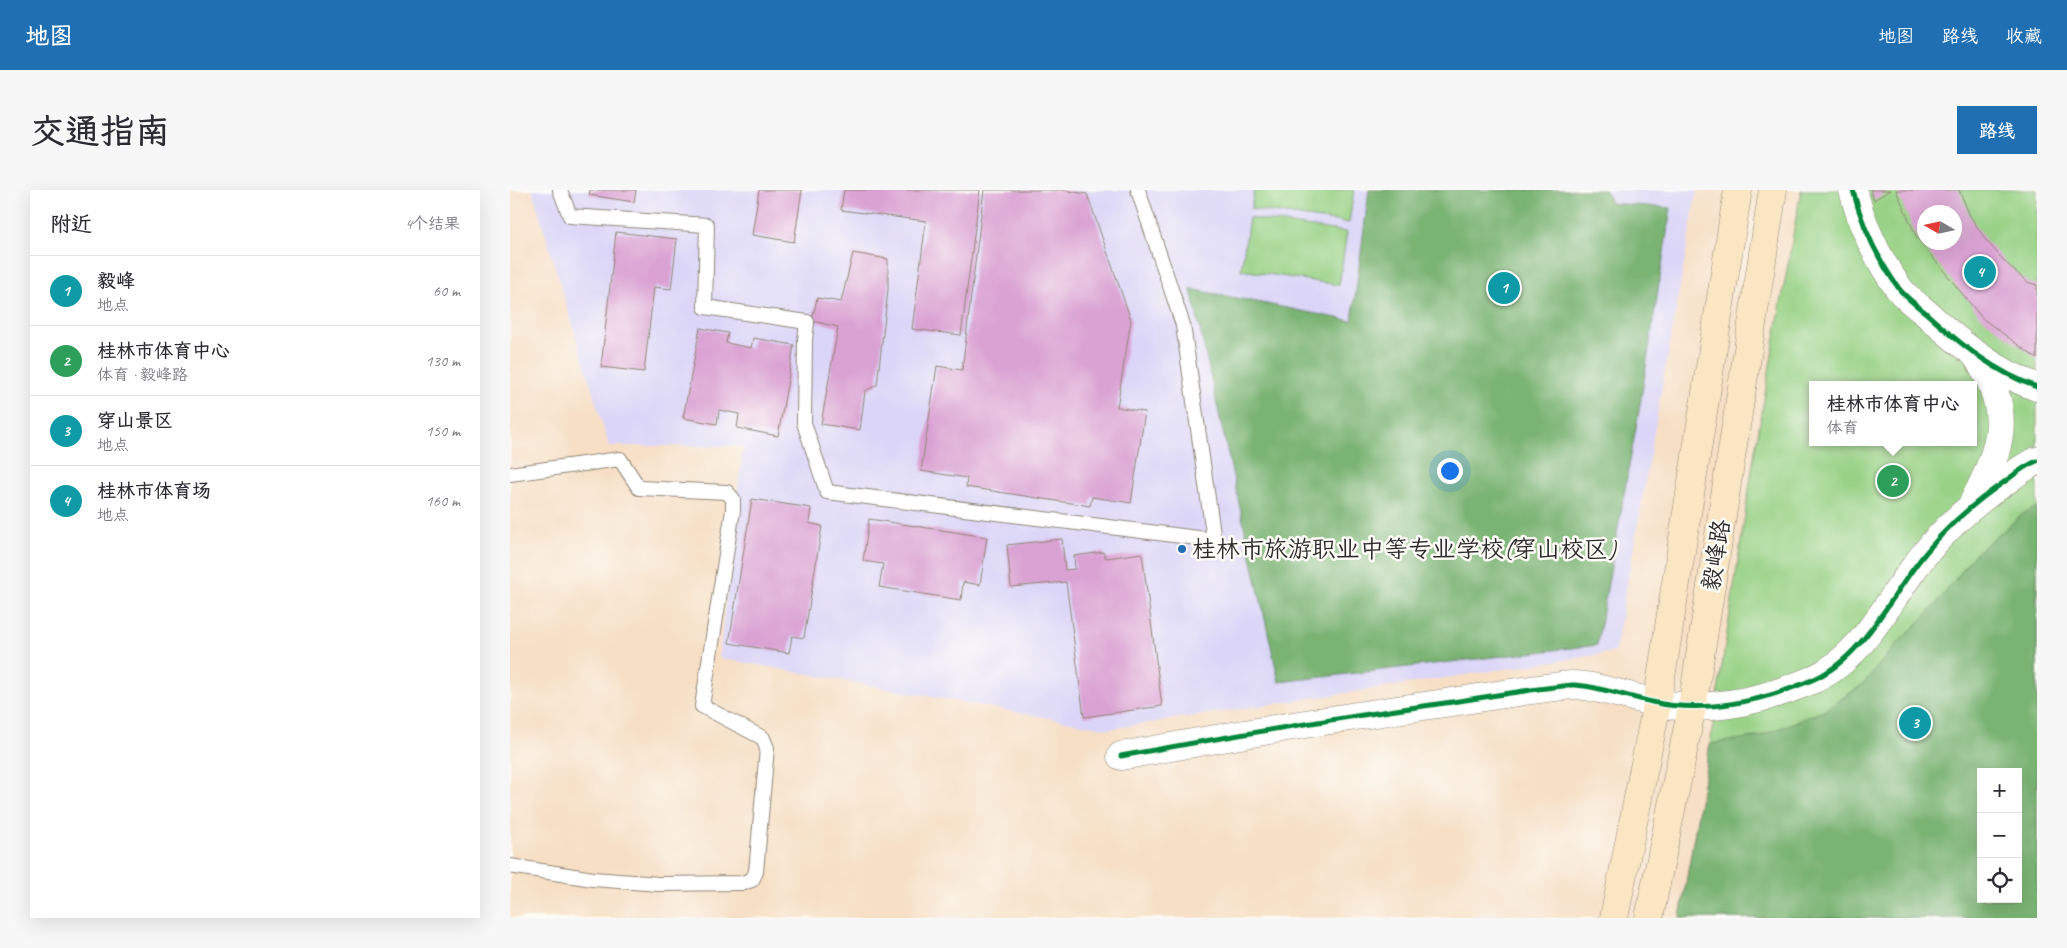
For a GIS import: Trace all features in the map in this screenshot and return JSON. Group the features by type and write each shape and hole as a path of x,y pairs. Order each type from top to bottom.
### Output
{"main road":[{"name":"毅峰路","path":"1614,918 1657,703 1738,190"},
{"name":"毅峰路","path":"1649,918 1692,707 1773,190"}],"street":[{"path":"1853,190 1858,210 1876,250 1902,292 1974,354 2000,371 2037,386"},
{"path":"1971,507 1993,464 1998,449 2000,424 1994,390 1989,375 1974,354"},
{"path":"1121,756 1310,722 1576,685 1657,703 1692,707 1752,700 1783,692 1817,678 1840,663 1870,630 1940,536 1971,507 2030,464 2037,461"}],"lane":[{"path":"560,190 570,216 708,225 705,307 807,322 804,423 827,492 1214,540 1183,325 1138,190"},
{"path":"510,474 620,459 639,488 727,492 733,499 734,510 702,706 762,738 768,748 756,872 752,880 742,883 659,884 593,879 510,866"}],"shaded area":[{"name":"桂林市旅游职业中等专业学校(穿山校区)","path":"532,190 1697,190 1615,652 1109,729 719,658 743,446 609,446"}],"green space":[{"path":"1254,190 1354,190 1349,223 1251,209"},
{"path":"1369,190 1606,190 1611,203 1671,208 1640,405 1597,645 1279,682 1191,289 1352,321"},
{"path":"1801,190 2037,190 2037,918 1680,918 1710,744 1754,456"},
{"path":"1249,218 1347,232 1339,285 1241,270"},
{"path":"2037,507 2037,918 1680,918 1710,744 1761,736 1825,710 1862,685 1895,646 1935,606 1974,555 2023,514"}],"building":[{"path":"590,190 636,190 634,202 589,195"},
{"path":"759,190 802,190 794,242 752,235"},
{"path":"844,190 980,190 961,335 912,329 926,221 841,210"},
{"path":"984,190 1063,190 1087,194 1131,320 1117,407 1145,412 1131,503 1092,497 1090,506 966,487 967,478 921,471 937,366 962,370"},
{"path":"1870,190 1890,190 1874,200"},
{"path":"1896,190 1959,190 1970,216 1985,239 2005,262 2027,282 2037,285 2037,359 1982,318 1927,250 1962,250 1962,205 1917,205 1917,238"},
{"path":"616,232 677,239 671,289 654,287 644,372 601,367"},
{"path":"853,253 888,259 888,290 877,385 865,391 860,430 821,424 838,327 812,321 817,298 841,302"},
{"path":"700,328 728,333 726,343 751,348 753,338 794,345 778,436 737,428 739,414 719,410 717,424 683,418"},
{"path":"752,499 811,508 809,523 822,526 804,638 792,636 789,653 729,643"},
{"path":"869,519 987,537 980,585 963,582 961,600 879,587 883,564 863,561"},
{"path":"1062,539 1065,570 1075,569 1074,556 1103,552 1106,558 1142,553 1162,706 1084,717 1066,582 1011,587 1007,545"}],"cycle path":[{"path":"1853,190 1861,217 1872,242 1900,290 1978,356 2021,381 2037,387"},
{"path":"1121,756 1324,721 1572,685 1600,689 1652,702 1692,707 1734,703 1774,694 1812,680 1843,660 1880,618 1921,558 1943,533 1980,500 2021,469 2037,461"}],"place":[{"name":"桂林市体育场","path":"1980,272"},
{"name":"毅峰","path":"1504,288"},
{"name":"桂林市体育中心","path":"1893,481"},
{"name":"桂林市旅游职业中等专业学校(穿山校区)","path":"1182,549"},
{"name":"穿山景区","path":"1915,723"}]}
